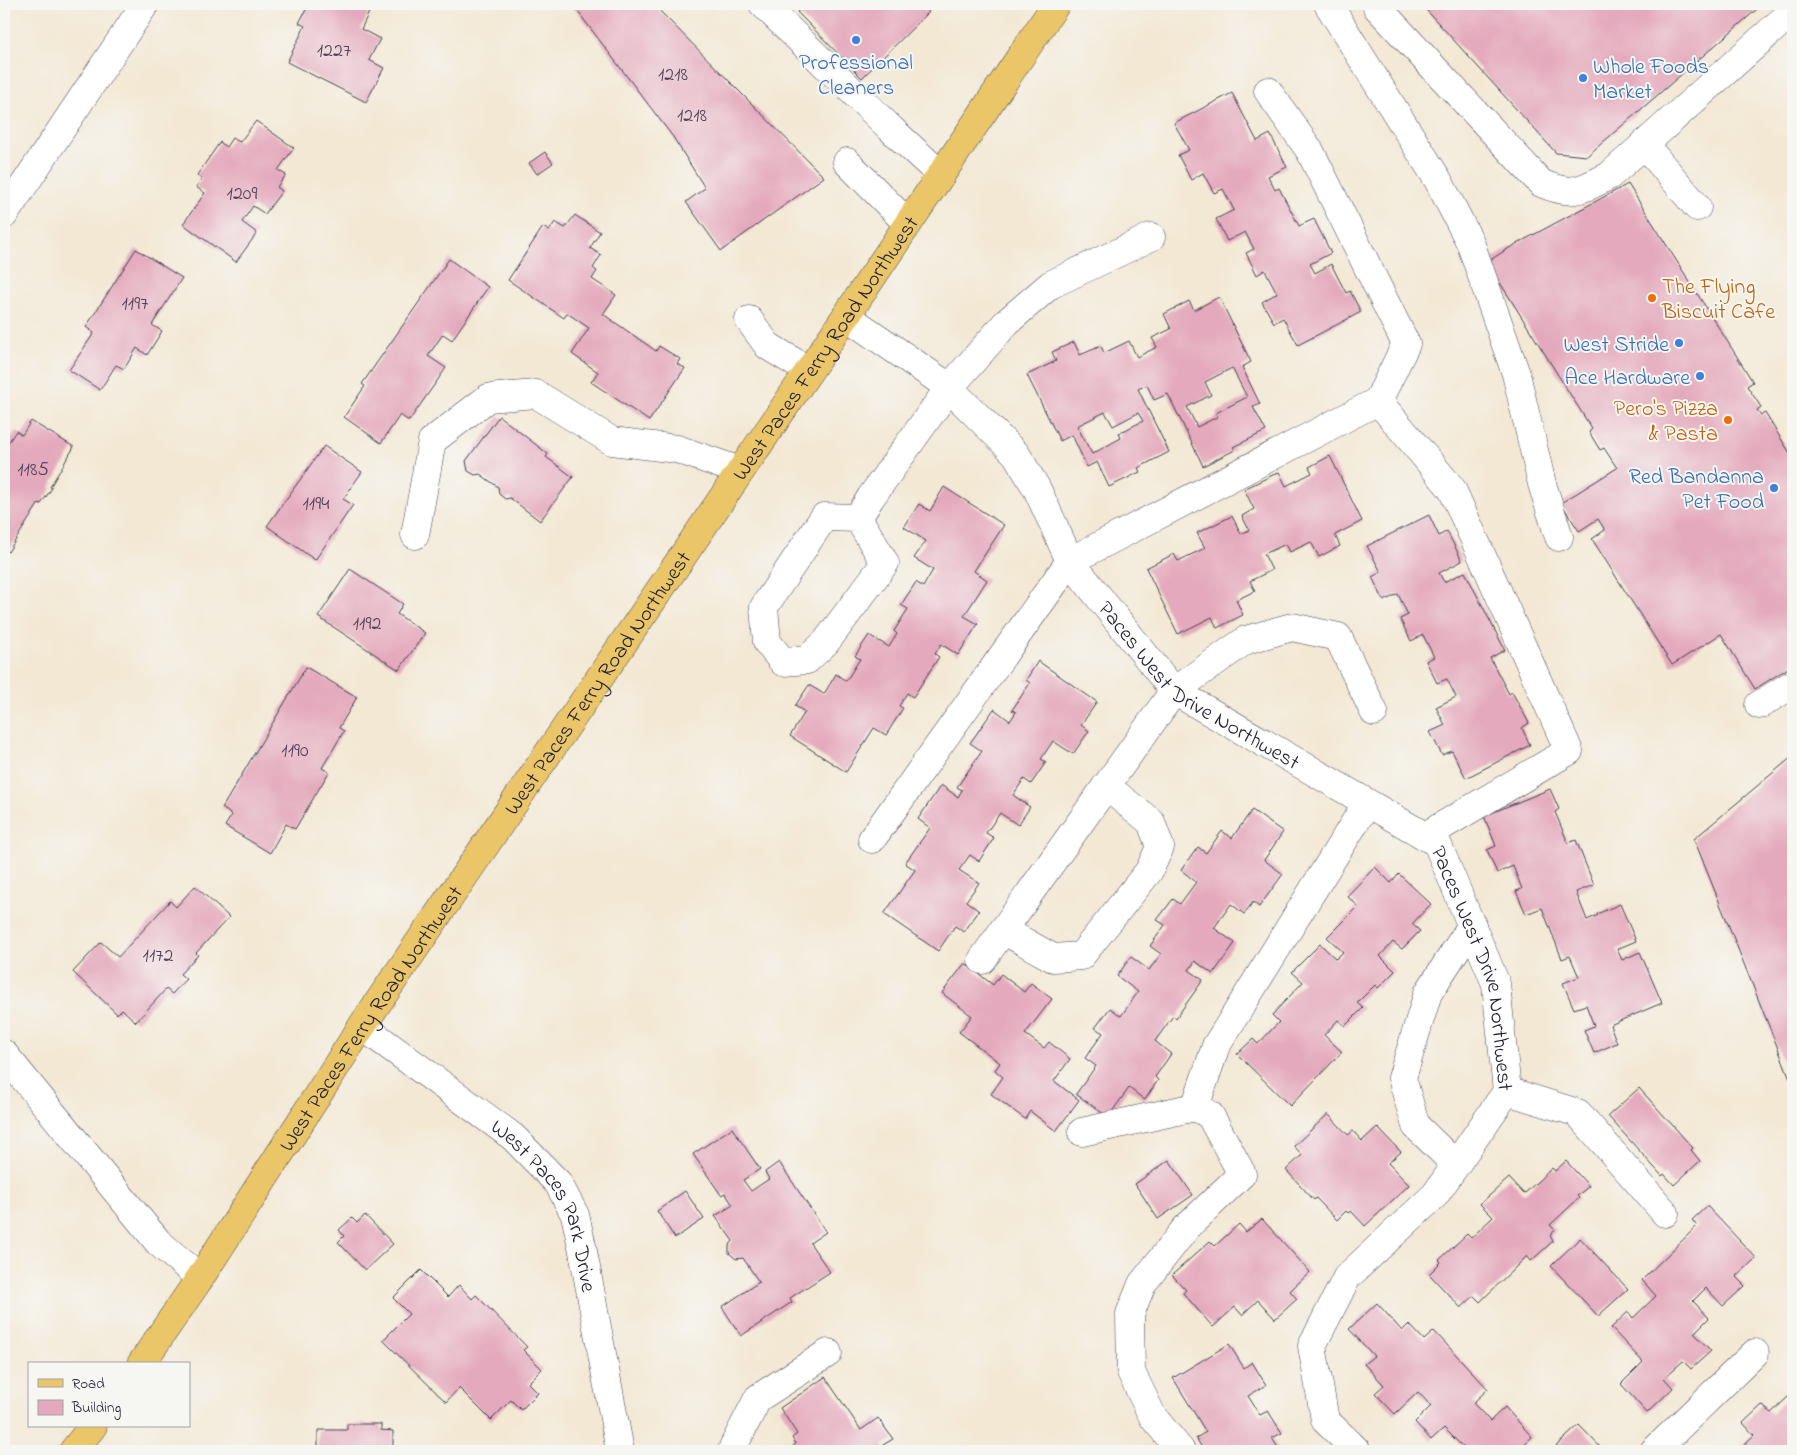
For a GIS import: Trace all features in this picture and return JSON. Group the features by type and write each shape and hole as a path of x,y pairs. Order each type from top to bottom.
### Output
{"main road":[{"name":"West Paces Ferry Road Northwest","path":"142,1362 200,1278 362,1026 846,316 1056,4"},
{"path":"73,1451 90,1428"}],"street":[{"path":"4,215 145,4"},
{"path":"763,4 941,175"},
{"path":"1328,4 1438,180 1470,242 1516,374 1542,484 1559,537"},
{"path":"1378,5 1541,183 1558,191 1579,191 1609,176 1793,11"},
{"path":"872,839 1070,561 1378,401 1406,344 1310,151 1268,91"},
{"path":"1644,144 1697,207"},
{"path":"847,162 908,224"},
{"path":"858,518 871,496 949,388 1007,322 1050,285 1151,237"},
{"name":"Paces West Drive Northwest","path":"846,316 949,388 1016,454 1037,489 1070,561 1174,691 1437,843 1496,984 1507,1091 1435,1195 1347,1277 1312,1346 1325,1420 1357,1451"},
{"path":"749,320 768,346 809,370"},
{"path":"415,535 432,441 488,398 536,394 612,441 677,450 740,471"},
{"path":"1378,401 1452,489 1569,751 1426,836"},
{"path":"824,517 858,518 885,562 826,642 807,660 783,662 767,642 764,607 824,517"},
{"path":"982,960 1174,691 1246,640 1292,627 1338,637 1374,712"},
{"path":"1759,705 1793,684"},
{"path":"1003,930 1053,958 1081,956 1149,871 1160,847 1151,822 1106,786"},
{"path":"1195,1107 1216,1046 1367,803"},
{"path":"1456,1165 1416,1126 1402,1078 1428,993 1472,925"},
{"name":"West Paces Park Drive","path":"362,1026 513,1138 558,1183 575,1215 620,1451"},
{"path":"4,1054 158,1242 200,1278"},
{"path":"1507,1091 1578,1113 1665,1213"},
{"path":"1082,1132 1195,1107 1210,1115 1242,1174 1186,1228 1142,1284 1130,1314 1131,1372 1153,1417 1181,1451"},
{"path":"733,1451 733,1447 758,1398 828,1353"},
{"path":"1654,1451 1755,1353"}],"building":[{"path":"309,4 373,4 361,29 380,39 369,60 384,68 366,102 287,62 305,26 299,23"},
{"path":"580,4 653,4 824,177 721,251 686,202 705,188 673,137 575,8"},
{"path":"806,4 921,4 929,12 862,78 797,12"},
{"name":"Whole Foods Market","path":"1421,4 1763,4 1587,156 1556,153"},
{"path":"1232,93 1257,141 1270,134 1287,167 1268,176 1275,190 1279,188 1299,226 1314,219 1331,253 1310,264 1315,273 1331,264 1346,293 1350,291 1361,312 1298,345 1283,318 1274,323 1262,302 1277,293 1265,270 1257,275 1246,253 1254,249 1245,232 1227,241 1216,219 1234,210 1223,189 1214,193 1203,173 1191,180 1178,155 1189,150 1174,123"},
{"path":"256,121 294,148 278,170 286,175 277,187 282,191 265,214 253,206 242,222 257,233 236,262 183,224 205,193 196,187 202,179 197,175 220,142 226,147 232,138 240,142"},
{"path":"545,152 553,163 537,174 529,163"},
{"path":"1628,184 1753,382 1747,386 1761,407 1757,410 1761,415 1765,413 1793,458 1793,665 1755,689 1721,634 1672,665 1592,539 1605,530 1598,519 1579,531 1561,503 1617,468 1604,448 1600,450 1589,432 1592,429 1487,262 1509,248"},
{"path":"575,215 600,232 590,248 601,255 593,268 597,271 592,279 616,295 603,314 656,351 659,346 680,359 677,364 685,368 649,421 591,382 598,372 572,354 589,328 567,313 564,318 508,280 543,227 549,231 555,222 565,228"},
{"path":"136,249 182,278 152,325 162,331 147,355 137,348 124,369 116,365 100,390 69,370 94,333 86,327"},
{"path":"449,259 488,287 452,340 443,334 428,356 446,368 409,421 400,415 381,443 344,417 365,386 362,384"},
{"path":"1219,297 1251,362 1242,367 1260,404 1253,407 1266,431 1233,447 1235,450 1203,466 1168,394 1154,400 1147,385 1138,389 1169,452 1138,468 1140,472 1109,487 1097,462 1087,467 1072,435 1060,441 1027,375 1056,361 1052,352 1074,342 1080,355 1101,346 1104,353 1129,341 1137,357 1157,347 1152,338 1171,329 1164,314 1189,301 1194,310","holes":["1232,368 1247,397 1216,413 1217,417 1197,427 1187,407 1211,395 1205,382","1105,412 1113,426 1138,413 1143,421 1119,433 1121,438 1092,454 1077,426"]},
{"path":"499,416 548,454 546,457 573,477 540,521 510,498 505,499 499,494 498,487 480,474 475,475 468,471 466,461"},
{"path":"31,421 74,447 50,487 52,488 41,504 39,503 8,552 4,549 4,449 16,431 22,435"},
{"path":"324,446 362,472 343,499 353,505 315,560 267,526"},
{"path":"1330,456 1362,521 1335,535 1340,546 1319,557 1311,542 1290,552 1286,544 1264,554 1272,570 1250,581 1255,591 1236,600 1243,615 1217,628 1212,617 1178,634 1146,568 1174,554 1178,561 1205,548 1197,533 1232,516 1241,534 1249,530 1242,516 1254,509 1244,489 1279,472 1286,486 1312,473 1309,467"},
{"path":"944,487 1004,525 974,571 987,580 964,616 978,624 958,655 941,644 935,654 939,657 913,697 907,693 899,706 903,708 886,735 874,728 846,772 790,736 805,712 795,706 809,685 824,694 836,674 846,681 860,659 855,656 869,635 889,647 897,634 894,631 908,609 901,605 916,582 923,587 933,570 914,558 926,541 904,527 919,504 930,511"},
{"path":"1429,515 1439,536 1447,531 1462,561 1439,573 1444,582 1465,572 1505,650 1490,658 1509,694 1512,692 1529,723 1522,728 1530,745 1466,778 1452,751 1442,755 1430,732 1445,725 1436,707 1456,697 1447,679 1437,683 1426,661 1434,657 1423,635 1411,641 1400,619 1408,615 1398,594 1384,601 1372,577 1381,572 1367,546"},
{"path":"350,569 403,604 397,614 425,633 399,670 318,617"},
{"path":"1038,661 1097,702 1081,725 1089,731 1073,754 1053,741 1041,759 1046,762 1031,784 1024,779 1013,795 1030,807 1018,825 1000,813 986,833 994,838 979,861 970,855 959,870 979,883 966,901 979,911 964,932 955,926 938,951 884,914 915,870 905,863 930,828 918,819 941,785 958,797 962,790 957,787 982,751 970,743 994,709 1010,721 1016,712 1012,710 1030,683 1026,680"},
{"path":"306,667 357,697 339,728 344,731 322,768 329,772 295,829 286,824 270,853 225,826 232,815 222,808"},
{"path":"1793,756 1793,1086 1694,839"},
{"path":"1550,789 1559,809 1555,812 1568,843 1576,840 1594,885 1576,892 1587,920 1620,904 1636,941 1617,949 1622,960 1640,952 1662,1003 1610,1025 1617,1043 1594,1053 1584,1030 1594,1026 1586,1005 1574,1009 1563,983 1579,977 1570,956 1562,959 1542,908 1526,914 1516,891 1522,889 1513,866 1497,873 1487,850 1496,846 1484,816"},
{"path":"1252,810 1283,832 1264,860 1283,874 1259,907 1253,902 1244,914 1231,904 1214,928 1235,943 1213,974 1195,961 1189,970 1203,980 1176,1018 1173,1016 1155,1041 1171,1054 1155,1077 1158,1080 1145,1100 1129,1088 1108,1117 1076,1094 1096,1066 1085,1058 1103,1033 1095,1028 1110,1008 1121,1016 1138,992 1117,976 1131,957 1149,970 1161,954 1150,946 1165,925 1157,920 1173,899 1180,904 1196,882 1181,870 1198,847 1206,853 1222,831 1232,838"},
{"path":"1375,867 1391,883 1399,874 1431,904 1412,924 1420,931 1402,949 1393,942 1380,956 1395,971 1378,988 1375,985 1357,1003 1363,1008 1345,1026 1338,1020 1324,1035 1342,1052 1290,1106 1237,1054 1253,1039 1258,1044 1279,1022 1272,1015 1303,982 1292,972 1320,944 1336,959 1343,952 1327,937 1358,906 1347,896"},
{"path":"195,886 229,917 196,953 198,955 180,974 186,979 172,994 166,989 136,1022 122,1009 117,1014 73,972 101,942 118,957 170,901 176,907"},
{"path":"965,963 993,985 1001,974 1024,992 1031,983 1052,999 1025,1034 1044,1048 1049,1042 1070,1059 1054,1081 1079,1100 1056,1131 1030,1111 1025,1119 991,1094 1003,1077 995,1070 1000,1063 959,1032 972,1016 942,993"},
{"path":"1639,1088 1693,1148 1691,1150 1700,1161 1674,1185 1664,1174 1662,1176 1608,1116"},
{"path":"1328,1114 1348,1135 1353,1131 1362,1141 1377,1127 1401,1152 1388,1163 1409,1185 1365,1226 1351,1211 1348,1213 1346,1211 1337,1220 1316,1198 1314,1200 1286,1170 1302,1155 1294,1146"},
{"path":"732,1128 760,1169 743,1180 751,1191 769,1179 765,1172 779,1162 826,1232 810,1243 830,1272 790,1298 792,1302 741,1336 722,1307 759,1282 743,1258 736,1259 729,1253 729,1246 733,1241 715,1216 733,1205 725,1193 721,1195 693,1154"},
{"path":"1169,1160 1193,1195 1158,1219 1135,1184"},
{"path":"1566,1161 1589,1186 1550,1225 1555,1230 1550,1236 1553,1241 1531,1261 1527,1256 1480,1302 1474,1296 1461,1308 1429,1274 1441,1262 1439,1260 1467,1234 1471,1238 1493,1217 1480,1204 1509,1178 1524,1194 1552,1168 1555,1171"},
{"path":"685,1191 704,1219 675,1238 657,1211"},
{"path":"1707,1206 1756,1258 1736,1277 1745,1286 1723,1306 1706,1288 1693,1301 1709,1318 1694,1333 1711,1351 1691,1369 1683,1361 1664,1378 1673,1388 1647,1413 1621,1384 1643,1362 1611,1328 1628,1312 1633,1318 1656,1296 1642,1280 1697,1226 1692,1220"},
{"path":"365,1215 393,1244 365,1270 338,1242 344,1236 339,1230 352,1218 357,1223"},
{"path":"1262,1219 1310,1272 1290,1291 1297,1299 1275,1319 1258,1300 1242,1315 1235,1307 1213,1327 1183,1293 1186,1290 1172,1275 1210,1241 1215,1246 1239,1224 1246,1232"},
{"path":"1580,1238 1628,1289 1598,1316 1551,1266"},
{"path":"421,1270 448,1297 459,1285 472,1299 476,1295 527,1347 523,1350 542,1369 528,1383 538,1393 521,1410 511,1400 491,1420 459,1388 446,1402 383,1340 409,1314 393,1298"},
{"path":"1377,1303 1402,1331 1409,1324 1424,1340 1434,1331 1488,1389 1473,1403 1490,1421 1505,1407 1532,1437 1517,1451 1460,1451 1464,1448 1444,1428 1431,1440 1415,1422 1431,1406 1418,1392 1395,1414 1375,1393 1384,1385 1364,1364 1374,1356 1349,1329"},
{"path":"1229,1344 1244,1368 1252,1362 1266,1385 1248,1396 1260,1415 1268,1411 1282,1433 1272,1438 1280,1451 1204,1451 1196,1438 1206,1432 1173,1378"},
{"path":"825,1377 861,1430 878,1418 893,1439 883,1445 887,1451 795,1451 792,1447 796,1444 792,1438 797,1434 780,1408"},
{"path":"1789,1396 1793,1400 1793,1451 1737,1451 1754,1435 1743,1423 1762,1405 1771,1413"},
{"path":"347,1424 381,1424 381,1430 393,1431 393,1449 403,1449 403,1451 318,1451 318,1430 347,1430"},
{"path":"1579,1425 1604,1451 1552,1450"}],"place":[{"name":"Professional Cleaners","path":"856,40"},
{"name":"Whole Foods Market","path":"1583,78"},
{"name":"The Flying Biscuit Cafe","path":"1652,298"},
{"name":"West Stride","path":"1679,343"},
{"name":"Ace Hardware","path":"1700,376"},
{"name":"Pero's Pizza & Pasta","path":"1728,420"},
{"name":"Red Bandanna Pet Food","path":"1774,488"}]}
